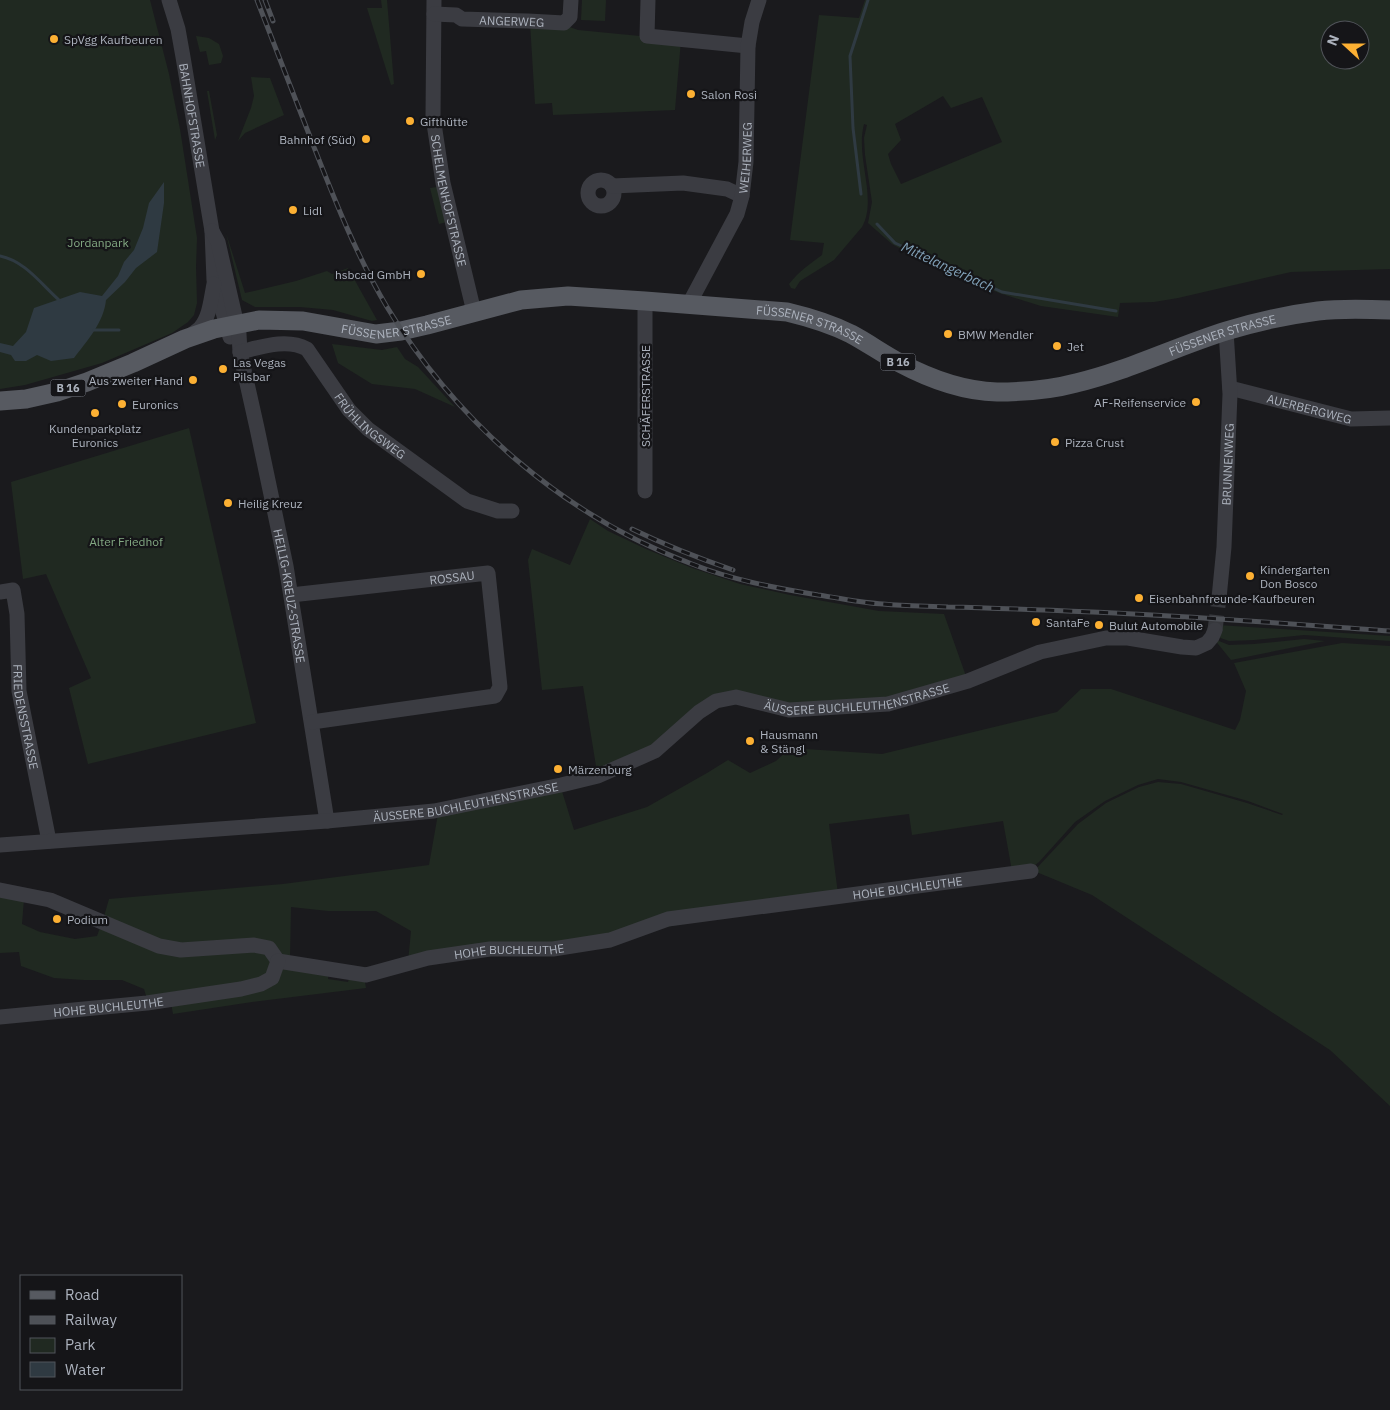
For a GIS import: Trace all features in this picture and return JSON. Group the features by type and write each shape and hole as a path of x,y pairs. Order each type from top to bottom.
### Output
{"main road":[{"name":"FÜSSENER STRASSE","path":"235,337 259,320 303,321 376,334 401,331 521,300 568,296 689,304 787,312 803,316 849,333 922,375 973,390 996,392 1036,390 1075,384 1226,331 1272,320 1319,311 1390,310"},
{"name":"B 16","path":"0,401 26,399 57,392 87,382 134,364 185,339 235,337"},
{"name":"B 16","path":"134,364 235,337"}],"street":[{"name":"BAHNHOFSTRASSE","path":"169,0 178,29 212,231 214,280 208,314 200,328 185,339"},
{"name":"ANGERWEG","path":"434,7 456,15 462,20 528,20 564,23 570,17 571,0"},
{"path":"648,0 646,36 682,38 748,46"},
{"name":"WEIHERWEG","path":"689,304 737,214 742,196 746,162 748,46 752,22 759,0"},
{"name":"SCHELMENHOFSTRASSE","path":"434,7 433,117 442,183 474,312"},
{"path":"612,186 683,183 727,189 742,196"},
{"name":"BAHNHOFSTRASSE","path":"212,231 218,242 235,337"},
{"name":"BAHNHOFSTRASSE","path":"214,280 235,337"},
{"name":"SCHÄFERSTRASSE","path":"645,301 645,491"},
{"name":"BRUNNENWEG","path":"1219,598 1224,547 1230,388 1226,331"},
{"name":"FRÜHLINGSWEG","path":"235,337 275,345 298,344 307,349 349,410 368,429 467,501 498,511 512,511"},
{"name":"HEILIG-KREUZ-STRASSE","path":"235,337 258,428 291,595 327,821"},
{"name":"AUERBERGWEG","path":"1230,388 1350,419 1390,418"},
{"name":"ROSSAU","path":"291,595 488,573 500,686 495,696 312,722"},
{"name":"FRIEDENSSTRASSE","path":"6,591 16,614 20,691 49,841"},
{"name":"ÄUSSERE BUCHLEUTHENSTRASSE","path":"0,845 327,821 434,811 598,776 655,751 699,712 716,701 736,697 789,710 888,704 968,681 1040,652 1106,638 1128,638 1196,648 1207,643 1215,630"},
{"name":"HOHE BUCHLEUTHE","path":"0,1017 147,1003 241,989 261,984 272,978 278,961 366,976 428,958 490,949 553,949 610,940 668,919 1031,871"},
{"path":"0,890 50,900 159,946 181,950 254,946 268,948 278,961"}],"green space":[{"name":"Jordanpark","path":"0,0 150,0 169,74 180,129 197,238 197,303 194,315 188,322 172,333 102,363 25,385 0,389"},
{"path":"381,0 387,0 394,84 391,85 367,8 382,8"},
{"path":"582,0 606,0 605,21 581,20"},
{"path":"865,0 1390,0 1390,269 1291,272 1178,298 1154,302 1120,303 1118,317 1041,306 999,293 934,267 892,244 868,223 872,202 865,155 864,138 867,125 864,124 862,150 868,203 862,227 834,260 800,281 795,289 791,288 789,284 793,279 822,255 824,243 790,240 819,15 859,18","holes":["943,96 951,108 982,97 1002,142 901,184 888,154 901,140 895,124"]},
{"path":"530,23 564,25 578,30 681,40 675,110 553,115 552,103 535,104"},
{"path":"196,36 209,38 219,44 223,56 221,63 209,65 206,51 200,52"},
{"path":"251,77 270,78 284,115 245,133 238,141 254,96"},
{"path":"207,91 209,91 217,135 215,140"},
{"path":"437,187 447,222 439,224 430,188"},
{"path":"226,233 245,293 296,281 327,271 332,274 348,268 377,320 372,321 333,310 300,307 255,307 242,300"},
{"path":"332,344 382,350 397,347 405,359 418,367 455,407 415,389 372,384 338,363"},
{"name":"Alter Friedhof","path":"189,428 256,723 88,764 69,688 91,678 46,574 23,579 11,482"},
{"path":"590,519 608,531 646,549 692,568 740,584 879,611 944,614 967,679 888,702 789,707 736,696 654,749 597,772 583,686 542,690 528,560 532,549 570,565"},
{"path":"1218,625 1390,636 1390,641 1304,635 1229,641 1215,636"},
{"path":"1214,639 1229,645 1304,639 1325,641 1231,660"},
{"path":"1342,643 1390,646 1390,1106 1330,1050 1092,895 1034,871 1078,824 1106,803 1139,787 1158,782 1181,784 1283,814 1248,801 1181,782 1158,779 1138,785 1105,801 1075,822 1039,862 1030,869 1012,871 1003,821 912,835 909,814 829,824 838,894 610,938 408,962 411,931 376,911 328,911 291,907 290,958 279,954 181,947 103,920 109,899 283,884 429,865 438,814 561,788 574,830 647,807 728,760 750,773 776,761 790,748 882,754 1057,712 1081,689 1111,689 1235,730 1240,720 1246,691 1234,663"},
{"path":"0,895 24,899 22,924 40,932 75,939 97,936 101,925 158,948 266,952 272,969 260,981 147,999 144,989 122,980 54,978 21,966 19,952 0,953"},
{"path":"281,964 329,972 328,979 348,982 350,975 364,977 366,988 173,1014 171,1003 242,993"}],"water":[{"path":"164,182 164,203 157,252 136,268 125,282 106,300 105,308 98,324 74,358 51,361 37,355 26,361 15,361 11,355 0,352 0,343 13,346 26,332 34,308 80,292 102,296 118,276 124,262 134,250 143,228 149,203"}],"waterway":[{"name":"Mittelangerbach","path":"861,194 853,128 850,56 868,0"},
{"name":"Mittelangerbach","path":"877,224 895,243 1002,292 1116,311"},
{"path":"0,256 25,268 59,300"},
{"path":"94,330 119,330"}],"tunnel":[{"path":"1215,630 1219,598"}],"railway":[{"path":"257,0 346,226 387,307 415,349 446,389 481,427 518,461 558,492 600,520 645,544 723,575 770,586 859,602 907,606 1039,610 1242,620 1390,631"},
{"path":"265,0 273,21"},
{"path":"632,529 682,551 733,570"}],"place":[{"name":"SpVgg Kaufbeuren","path":"54,39"},
{"name":"Salon Rosi","path":"691,94"},
{"name":"Gifthütte","path":"410,121"},
{"name":"Bahnhof (Süd)","path":"366,139"},
{"name":"Lidl","path":"293,210"},
{"name":"hsbcad GmbH","path":"421,274"},
{"name":"BMW Mendler","path":"948,334"},
{"name":"Jet","path":"1057,346"},
{"name":"Las Vegas Pilsbar","path":"223,369"},
{"name":"Aus zweiter Hand","path":"193,380"},
{"name":"AF-Reifenservice","path":"1196,402"},
{"name":"Euronics","path":"122,404"},
{"name":"Kundenparkplatz Euronics","path":"95,413"},
{"name":"Pizza Crust","path":"1055,442"},
{"name":"Heilig Kreuz","path":"228,503"},
{"name":"Kindergarten Don Bosco","path":"1250,576"},
{"name":"Eisenbahnfreunde-Kaufbeuren","path":"1139,598"},
{"name":"SantaFe","path":"1036,622"},
{"name":"Bulut Automobile","path":"1099,625"},
{"name":"Hausmann & Stängl","path":"750,741"},
{"name":"Märzenburg","path":"558,769"},
{"name":"Podium","path":"57,919"}]}
